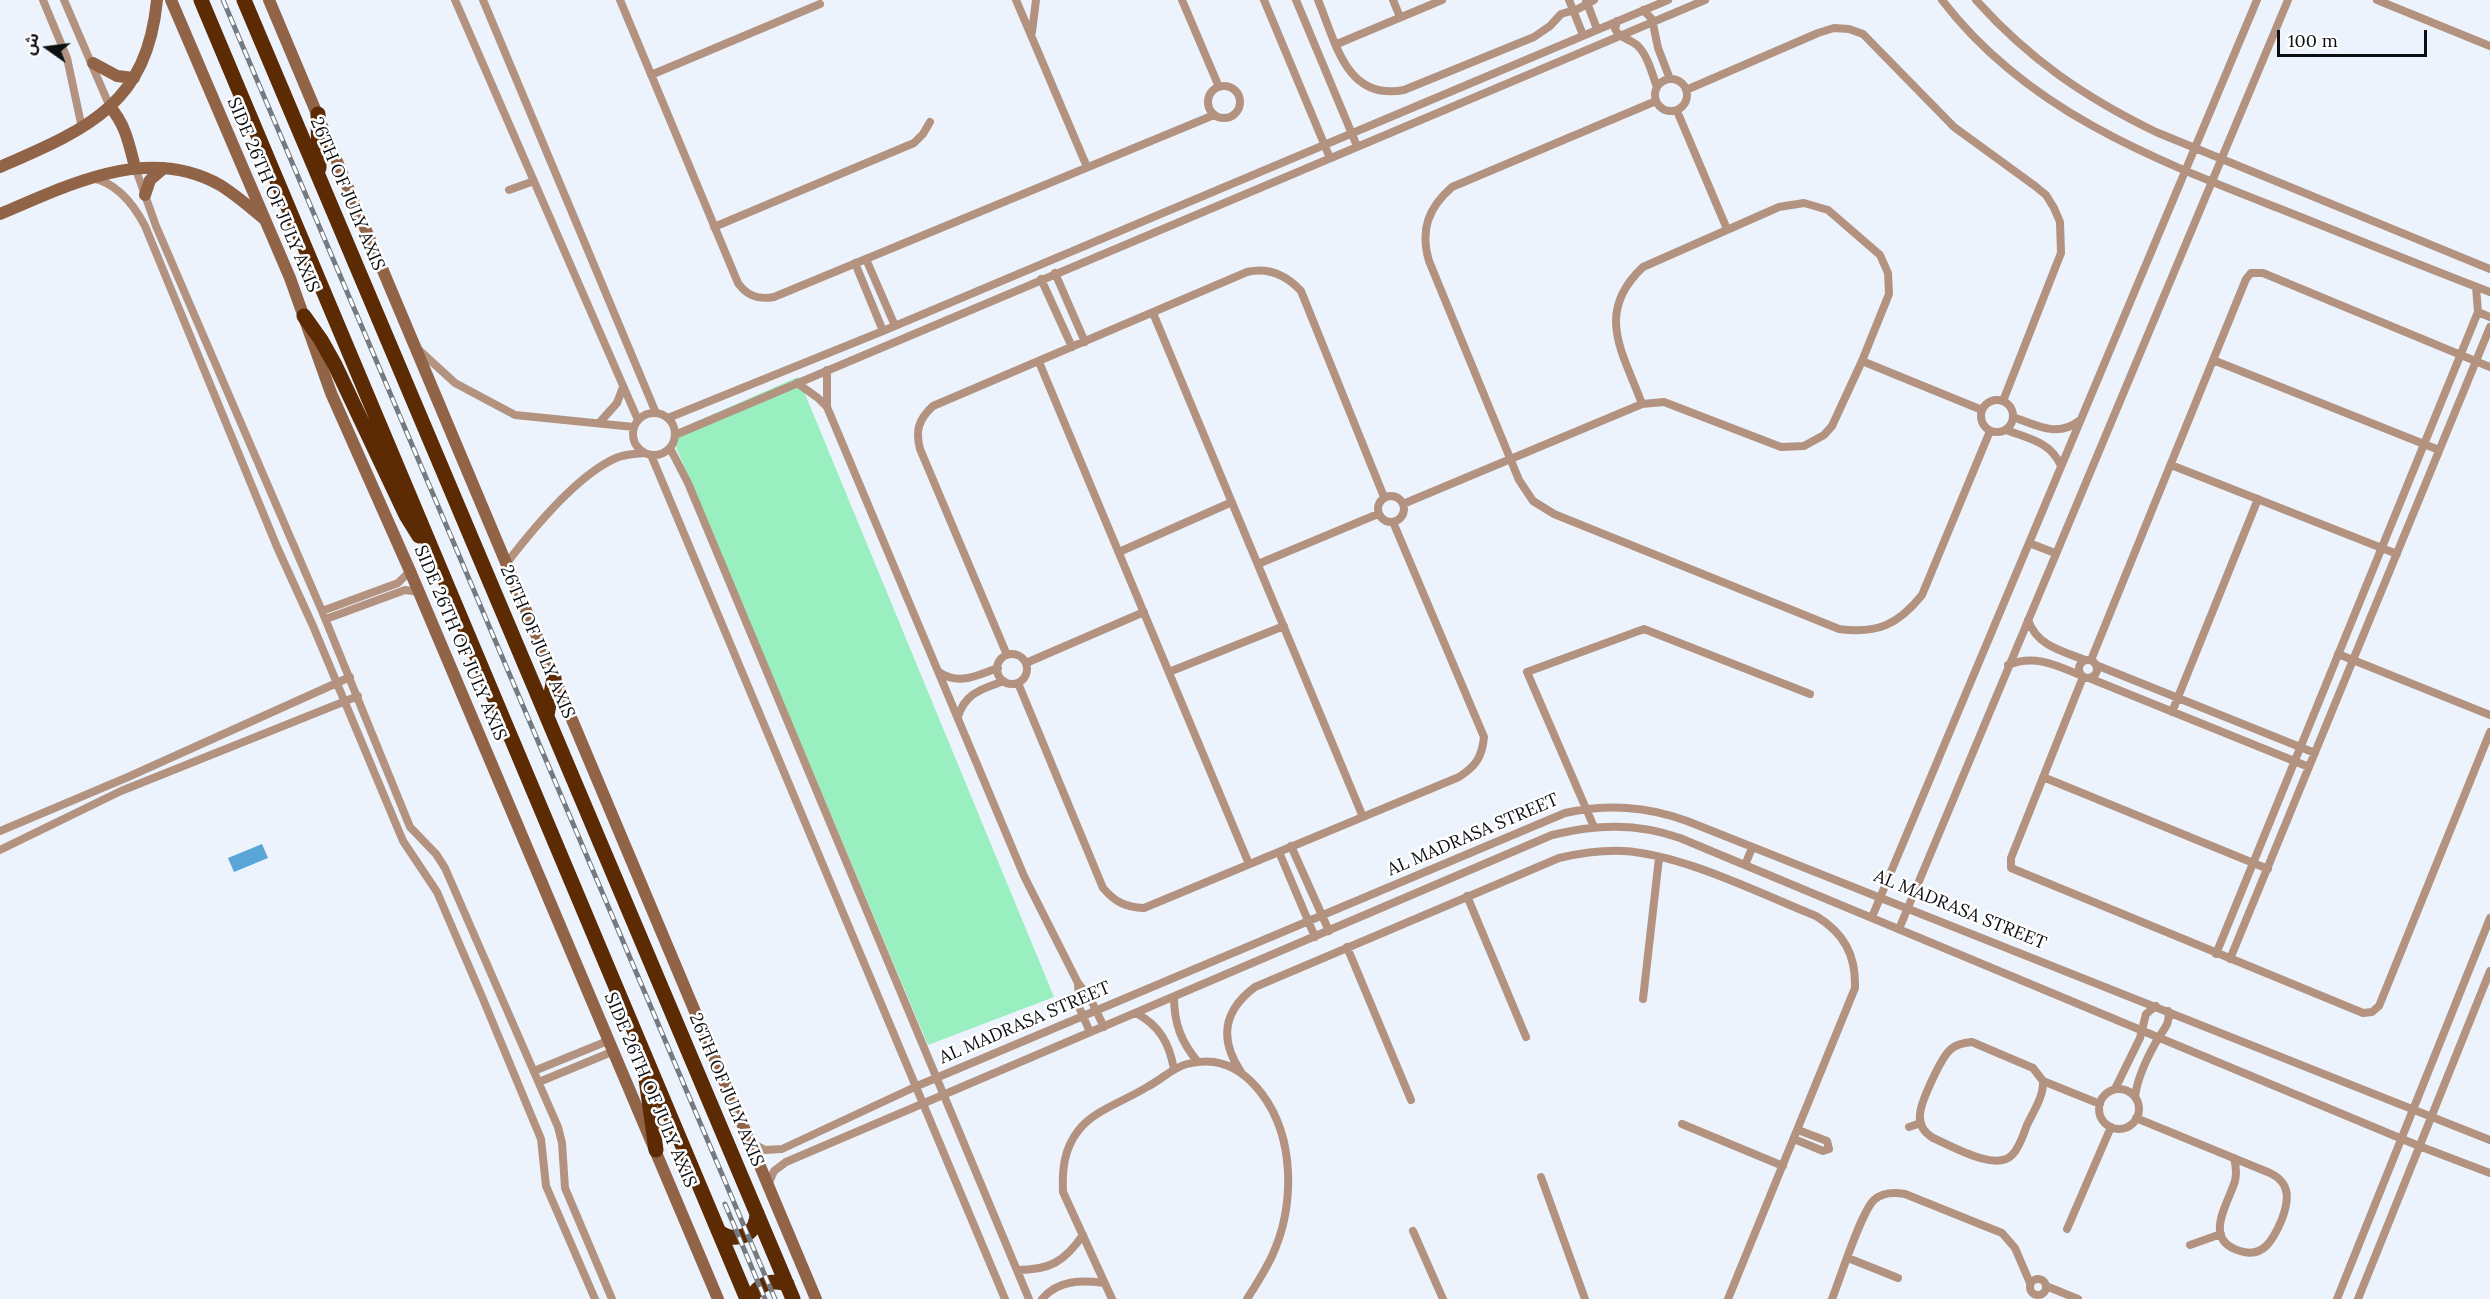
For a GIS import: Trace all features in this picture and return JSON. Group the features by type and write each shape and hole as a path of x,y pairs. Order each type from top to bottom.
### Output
{"highway":[{"path":"201,0 749,1299 765,1284 776,1282 787,1284"},
{"name":"26TH OF JULY AXIS","path":"244,0 793,1299"},
{"path":"318,114 319,177"},
{"path":"304,316 317,333 335,365 410,523 433,551"},
{"path":"547,715 554,678"},
{"path":"643,1051 656,1150"},
{"path":"719,1232 734,1238 745,1236 755,1224 757,1213"}],"main road":[{"path":"0,167 82,128 110,107 134,78 146,55 154,27 157,0"},
{"name":"SIDE 26TH OF JULY AXIS","path":"171,0 266,220 304,316 331,393 419,592 718,1299"},
{"path":"269,0 816,1299"},
{"path":"93,63 117,76 134,78"},
{"path":"110,107 121,119 135,167"},
{"path":"0,214 91,178 135,167 183,171 219,185 266,220"},
{"path":"146,195 150,180 164,168"}],"street":[{"path":"44,0 68,58 82,128"},
{"path":"64,0 110,107"},
{"path":"455,0 623,387 636,423 634,442 647,454 1005,1299"},
{"path":"483,0 656,413"},
{"path":"620,0 738,283 747,293 760,298 774,297 1214,115 1229,117 1239,107 1239,97 1233,89 1219,87"},
{"path":"1016,0 1087,166"},
{"path":"1031,35 1035,0"},
{"path":"1182,0 1219,87"},
{"path":"1264,0 1330,158"},
{"path":"1296,0 1358,146"},
{"path":"1318,0 1346,66 1354,77 1371,88 1391,93 1404,90 1534,37 1550,26 1561,14 1573,11 1589,1 1597,29"},
{"path":"1393,0 1400,17"},
{"path":"1337,44 1442,0"},
{"path":"1569,0 1583,35"},
{"path":"668,418 895,326 1668,0"},
{"path":"675,435 1705,0"},
{"path":"1942,0 1980,43 2017,76 2056,106 2099,132 2210,182 2490,292"},
{"path":"1976,0 2000,27 2035,59 2073,87 2113,111 2220,158 2490,269"},
{"path":"1872,917 2257,0"},
{"path":"1899,929 2288,0"},
{"path":"2377,0 2490,46"},
{"path":"651,75 820,3"},
{"path":"1617,21 1615,28 1619,36 1637,45 1644,53 1657,87 1656,101 1664,110 1677,111 1686,102 1686,90 1683,84 1670,79 1658,48 1652,22 1643,10"},
{"path":"1686,90 1818,33 1834,28 1849,29 1863,34 1877,47 1954,127 2046,195 2060,222 2061,253 2002,401"},
{"path":"1644,53 1658,48"},
{"path":"1657,87 1670,79"},
{"path":"1214,115 1208,107 1208,97 1219,87"},
{"path":"1656,101 1452,187 1438,199 1427,220 1425,248 1429,261 1525,491 1543,508 1839,629 1857,632 1876,629 1894,622 1909,611 1922,595 1990,430"},
{"path":"1677,111 1728,229"},
{"path":"714,227 914,143 930,122"},
{"path":"135,167 156,226 289,532 410,827 417,837 436,854 445,868 561,1135 565,1188 612,1299"},
{"path":"91,178 114,187 131,203 141,217 274,539 406,847 437,892 483,999 541,1139 546,1186 596,1299"},
{"path":"509,190 534,181"},
{"path":"1403,504 1642,404 1664,402 1781,447 1804,446 1815,442 1832,426 1889,294 1888,273 1880,255 1828,210 1810,204 1791,203 1643,267 1629,280 1620,297 1615,315 1616,334 1642,404"},
{"path":"1086,245 1092,257"},
{"path":"866,259 895,326"},
{"path":"855,263 883,331"},
{"path":"1007,655 920,448 918,431 924,414 933,406 1247,273 1259,270 1276,273 1292,282 1301,291 1384,497"},
{"path":"2084,677 2079,666 2091,662 2246,279 2255,272 2490,367"},
{"path":"1055,273 1085,342"},
{"path":"1041,279 1072,347"},
{"path":"2216,954 2478,312 2476,287"},
{"path":"985,288 992,300"},
{"path":"2478,312 2490,317"},
{"path":"1153,313 1364,817"},
{"path":"2230,959 2490,327"},
{"path":"414,345 455,383 515,415 583,423 636,423 643,416 656,413 668,418 672,423 675,435 670,448 658,455 621,457 601,466 563,499 532,531 506,564"},
{"path":"2213,360 2439,450"},
{"path":"1862,361 1982,410"},
{"path":"1039,362 1249,864"},
{"path":"827,370 827,407 1024,876 1078,983 1090,998 1104,1027"},
{"path":"796,383 827,407"},
{"path":"600,422 617,403 623,387"},
{"path":"2006,430 2013,417 2010,407 2002,401 1990,401 1982,410 1981,420 1990,430 1998,432 2006,430 2042,443 2054,453 2061,466"},
{"path":"704,403 710,420"},
{"path":"2013,417 2047,429 2065,429 2080,421"},
{"path":"2042,443 2047,429"},
{"path":"670,448 700,512 1029,1299"},
{"path":"2171,465 2397,554"},
{"path":"1395,496 1403,504 1404,514 1397,521 1384,520 1378,514 1378,506 1384,497 1395,496"},
{"path":"2172,712 2258,499"},
{"path":"1119,552 1232,502"},
{"path":"1258,564 1378,514"},
{"path":"1018,683 1103,888 1113,900 1128,907 1144,908 1459,777 1473,768 1482,754 1484,737 1393,522"},
{"path":"274,539 289,532"},
{"path":"2029,543 2055,553"},
{"path":"324,615 398,583 410,571"},
{"path":"324,615 405,590 419,592"},
{"path":"1026,663 1144,612"},
{"path":"2028,620 2035,635 2047,645 2315,753"},
{"path":"1169,672 1284,626"},
{"path":"1594,827 1527,672 1639,629 1646,629 1810,694"},
{"path":"2041,660 2047,645"},
{"path":"2338,654 2490,715"},
{"path":"1004,681 1000,677 998,668 1001,660 1007,655 1018,655 1026,663 1027,672 1018,683"},
{"path":"2008,665 2028,659 2041,660 2309,768"},
{"path":"2091,662 2097,672 2084,677 2009,861 2014,871 2359,1012 2368,1013 2376,1010 2490,732"},
{"path":"938,672 957,680 968,679 998,668"},
{"path":"0,831 350,678"},
{"path":"968,679 973,693"},
{"path":"958,718 966,700 973,693 1004,681 1018,683"},
{"path":"0,850 121,791 358,696"},
{"path":"303,699 310,714"},
{"path":"185,752 190,762"},
{"path":"2043,777 2268,869"},
{"name":"AL MADRASA STREET","path":"750,1142 765,1150 782,1149 916,1086 1565,813 1607,807 1648,809 1687,821 2490,1140"},
{"name":"AL MADRASA STREET","path":"768,1185 774,1172 786,1162 1552,835 1594,827 1629,826 1664,832 2401,1139 2490,1173"},
{"path":"1292,846 1329,932"},
{"path":"1745,865 1752,848"},
{"path":"1246,1299 1273,1255 1282,1228 1287,1200 1288,1172 1281,1128 1270,1105 1254,1084 1241,1072 1232,1058 1227,1043 1230,1018 1242,997 1255,987 1467,896 1559,858 1592,851 1625,851 1701,870 1816,916 1837,931 1851,953 1855,970 1855,987 1728,1299"},
{"path":"1279,852 1315,937"},
{"path":"1643,999 1659,858"},
{"path":"1467,896 1526,1037"},
{"path":"2337,1299 2490,918"},
{"path":"1347,947 1411,1100"},
{"path":"2358,1299 2490,971"},
{"path":"1078,983 1078,1001 1090,1032"},
{"path":"483,999 498,992"},
{"path":"1174,997 1176,1024 1181,1038 1198,1062"},
{"path":"2115,1089 2142,1030 2146,1014 2156,1006"},
{"path":"2135,1097 2126,1090 2115,1089 2106,1094 2100,1104 2100,1114 2111,1127 2116,1128 2128,1126 2136,1118 2139,1109 2135,1097 2137,1085 2168,1023 2168,1011"},
{"path":"1136,1013 1149,1020 1159,1030 1167,1042 1174,1069"},
{"path":"2043,1081 2042,1093 2016,1149 2007,1159 1988,1161 1934,1138 1923,1129 1921,1109 1944,1057 1956,1046 1964,1043 1980,1044 2033,1068 2043,1081 2100,1104"},
{"path":"534,1071 612,1045"},
{"path":"538,1082 612,1045"},
{"path":"1112,1299 1063,1192 1062,1176 1069,1146 1088,1120 1151,1086 1174,1069 1198,1062 1220,1064 1241,1072"},
{"path":"2136,1118 2234,1158 2277,1176 2286,1188 2288,1203 2275,1237 2263,1249 2255,1252 2238,1251 2231,1247 2221,1234 2220,1216 2236,1176 2234,1158"},
{"path":"1909,1127 1921,1123"},
{"path":"1682,1125 1783,1166"},
{"path":"2067,1229 2111,1127"},
{"path":"1794,1139 1823,1151 1828,1149 1827,1141 1798,1130"},
{"path":"1541,1178 1585,1299"},
{"path":"1832,1299 1870,1205 1882,1195 1898,1192 2002,1233 2012,1242 2031,1283 2030,1290 2033,1297 2042,1293 2046,1286"},
{"path":"1413,1231 1443,1299"},
{"path":"2190,1245 2221,1234"},
{"path":"1017,1270 1037,1270 1055,1264 1071,1252 1083,1235"},
{"path":"576,1253 590,1247"},
{"path":"1848,1258 1898,1278"},
{"path":"2031,1283 2034,1279 2039,1279 2046,1286 2078,1299"},
{"path":"1042,1299 1047,1293 1064,1284 1083,1280 1104,1282"}],"green space":[{"path":"798,377 1054,997 928,1045 670,433"}],"water":[{"path":"262,844 268,858 234,872 228,858"}],"railway":[{"path":"223,0 775,1299"},
{"path":"725,1204 765,1299"}]}
